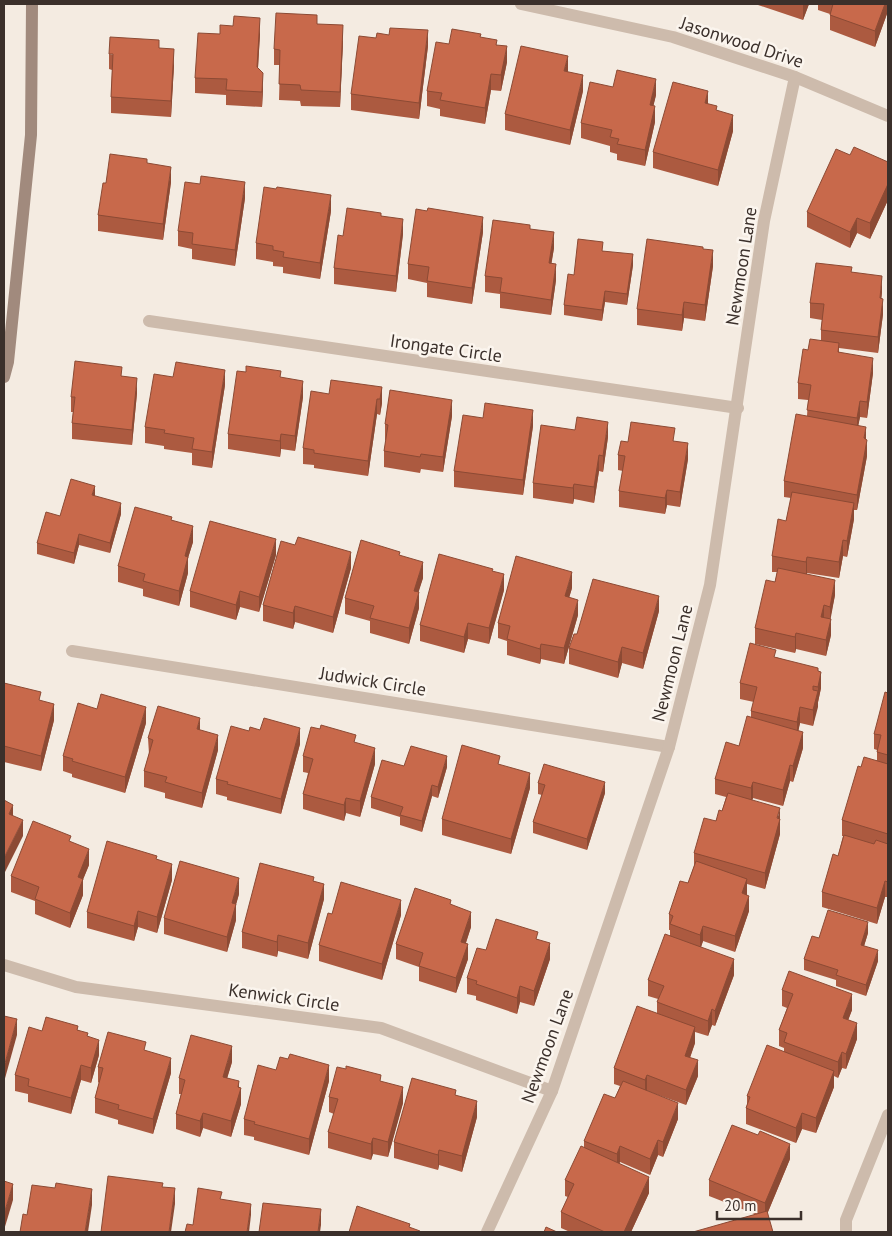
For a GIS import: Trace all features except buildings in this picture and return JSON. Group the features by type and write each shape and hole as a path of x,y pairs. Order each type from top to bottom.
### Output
{"street":[{"path":"4,377 8,362 31,135 32,4"},
{"name":"Jasonwood Drive","path":"521,4 673,38 795,77 888,116"},
{"name":"Newmoon Lane","path":"487,1232 552,1091 669,746 710,585 738,408 764,222 795,77"},
{"name":"Irongate Circle","path":"149,321 738,408"},
{"name":"Judwick Circle","path":"72,651 669,746"},
{"name":"Kenwick Circle","path":"4,965 76,987 381,1028 552,1091"},
{"path":"846,1232 846,1220 888,1115"}]}
